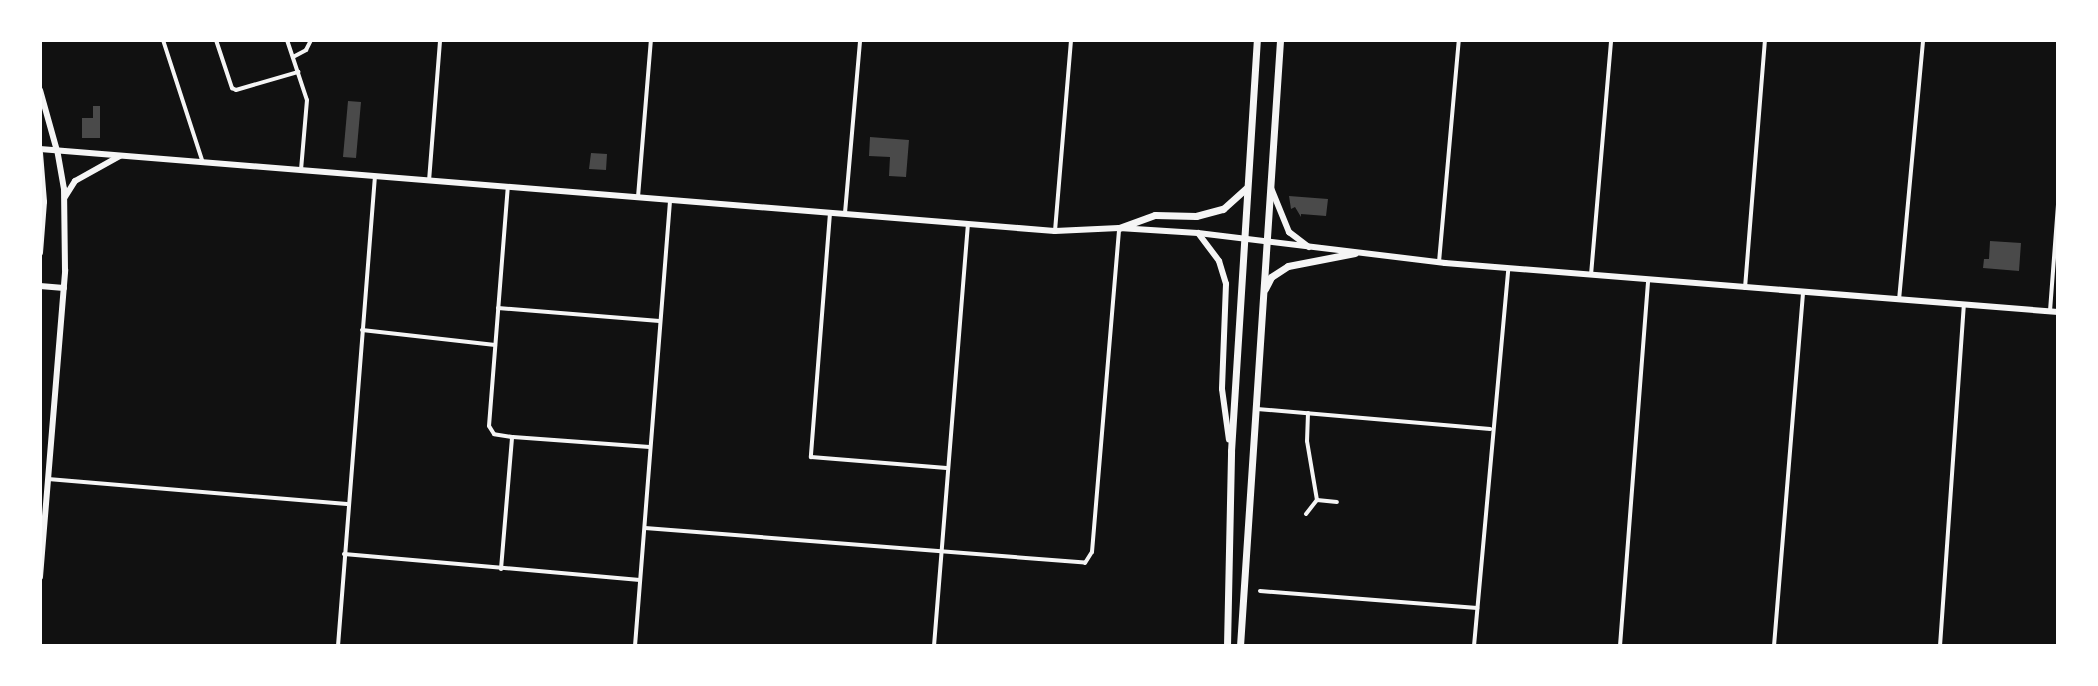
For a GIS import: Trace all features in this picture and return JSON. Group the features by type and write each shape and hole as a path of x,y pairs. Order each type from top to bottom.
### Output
{"highway":[{"path":"1227,646 1231,451 1257,40"},
{"path":"1239,646 1280,40"},
{"path":"1119,228 1155,215 1196,216 1219,210 1246,188"},
{"path":"1264,292 1271,277 1288,266 1355,253"}],"main road":[{"path":"40,90 57,151 65,197 64,288 40,577"},
{"path":"40,253 44,202 40,151 57,151 1055,231 1119,228 1198,233 1312,249 1508,269 2054,311"},
{"path":"65,197 75,181 120,156"},
{"path":"1269,180 1280,217 1289,232 1312,249"},
{"path":"1198,233 1219,261 1226,284 1222,389 1231,451"},
{"path":"40,286 64,288"}],"street":[{"path":"163,40 203,163"},
{"path":"216,40 232,88 236,90 298,72"},
{"path":"287,40 307,100 301,170"},
{"path":"293,57 306,50 311,40"},
{"path":"429,181 440,40"},
{"path":"638,197 651,40"},
{"path":"845,214 860,40"},
{"path":"1055,231 1071,40"},
{"path":"1439,262 1459,40"},
{"path":"1591,275 1611,40"},
{"path":"1745,288 1765,40"},
{"path":"1899,300 1923,40"},
{"path":"337,644 375,176"},
{"path":"508,187 489,426 494,434 512,437 650,447"},
{"path":"635,646 670,200"},
{"path":"2054,311 2058,204"},
{"path":"830,213 811,457 948,469"},
{"path":"934,646 968,224"},
{"path":"645,528 1081,564 1091,556 1119,228"},
{"path":"1474,646 1491,429 1508,269"},
{"path":"1620,646 1648,280"},
{"path":"1774,646 1803,293"},
{"path":"1940,646 1964,305"},
{"path":"498,308 660,322"},
{"path":"362,330 495,345"},
{"path":"1257,409 1491,429"},
{"path":"1306,514 1317,500 1307,441 1308,413"},
{"path":"501,569 512,437"},
{"path":"48,479 347,504"},
{"path":"1317,500 1337,502"},
{"path":"344,554 641,580"},
{"path":"1260,591 1478,608"}],"building":[{"path":"348,101 361,102 356,158 343,157"},
{"path":"93,106 100,106 100,138 82,138 82,118 93,118"},
{"path":"870,137 909,140 906,177 889,176 890,157 869,156"},
{"path":"591,153 607,154 606,170 589,169"},
{"path":"1289,196 1328,199 1326,216 1301,214 1301,217 1295,207 1291,209"},
{"path":"1990,241 2021,243 2019,271 1983,268 1984,259 1989,259"}]}
